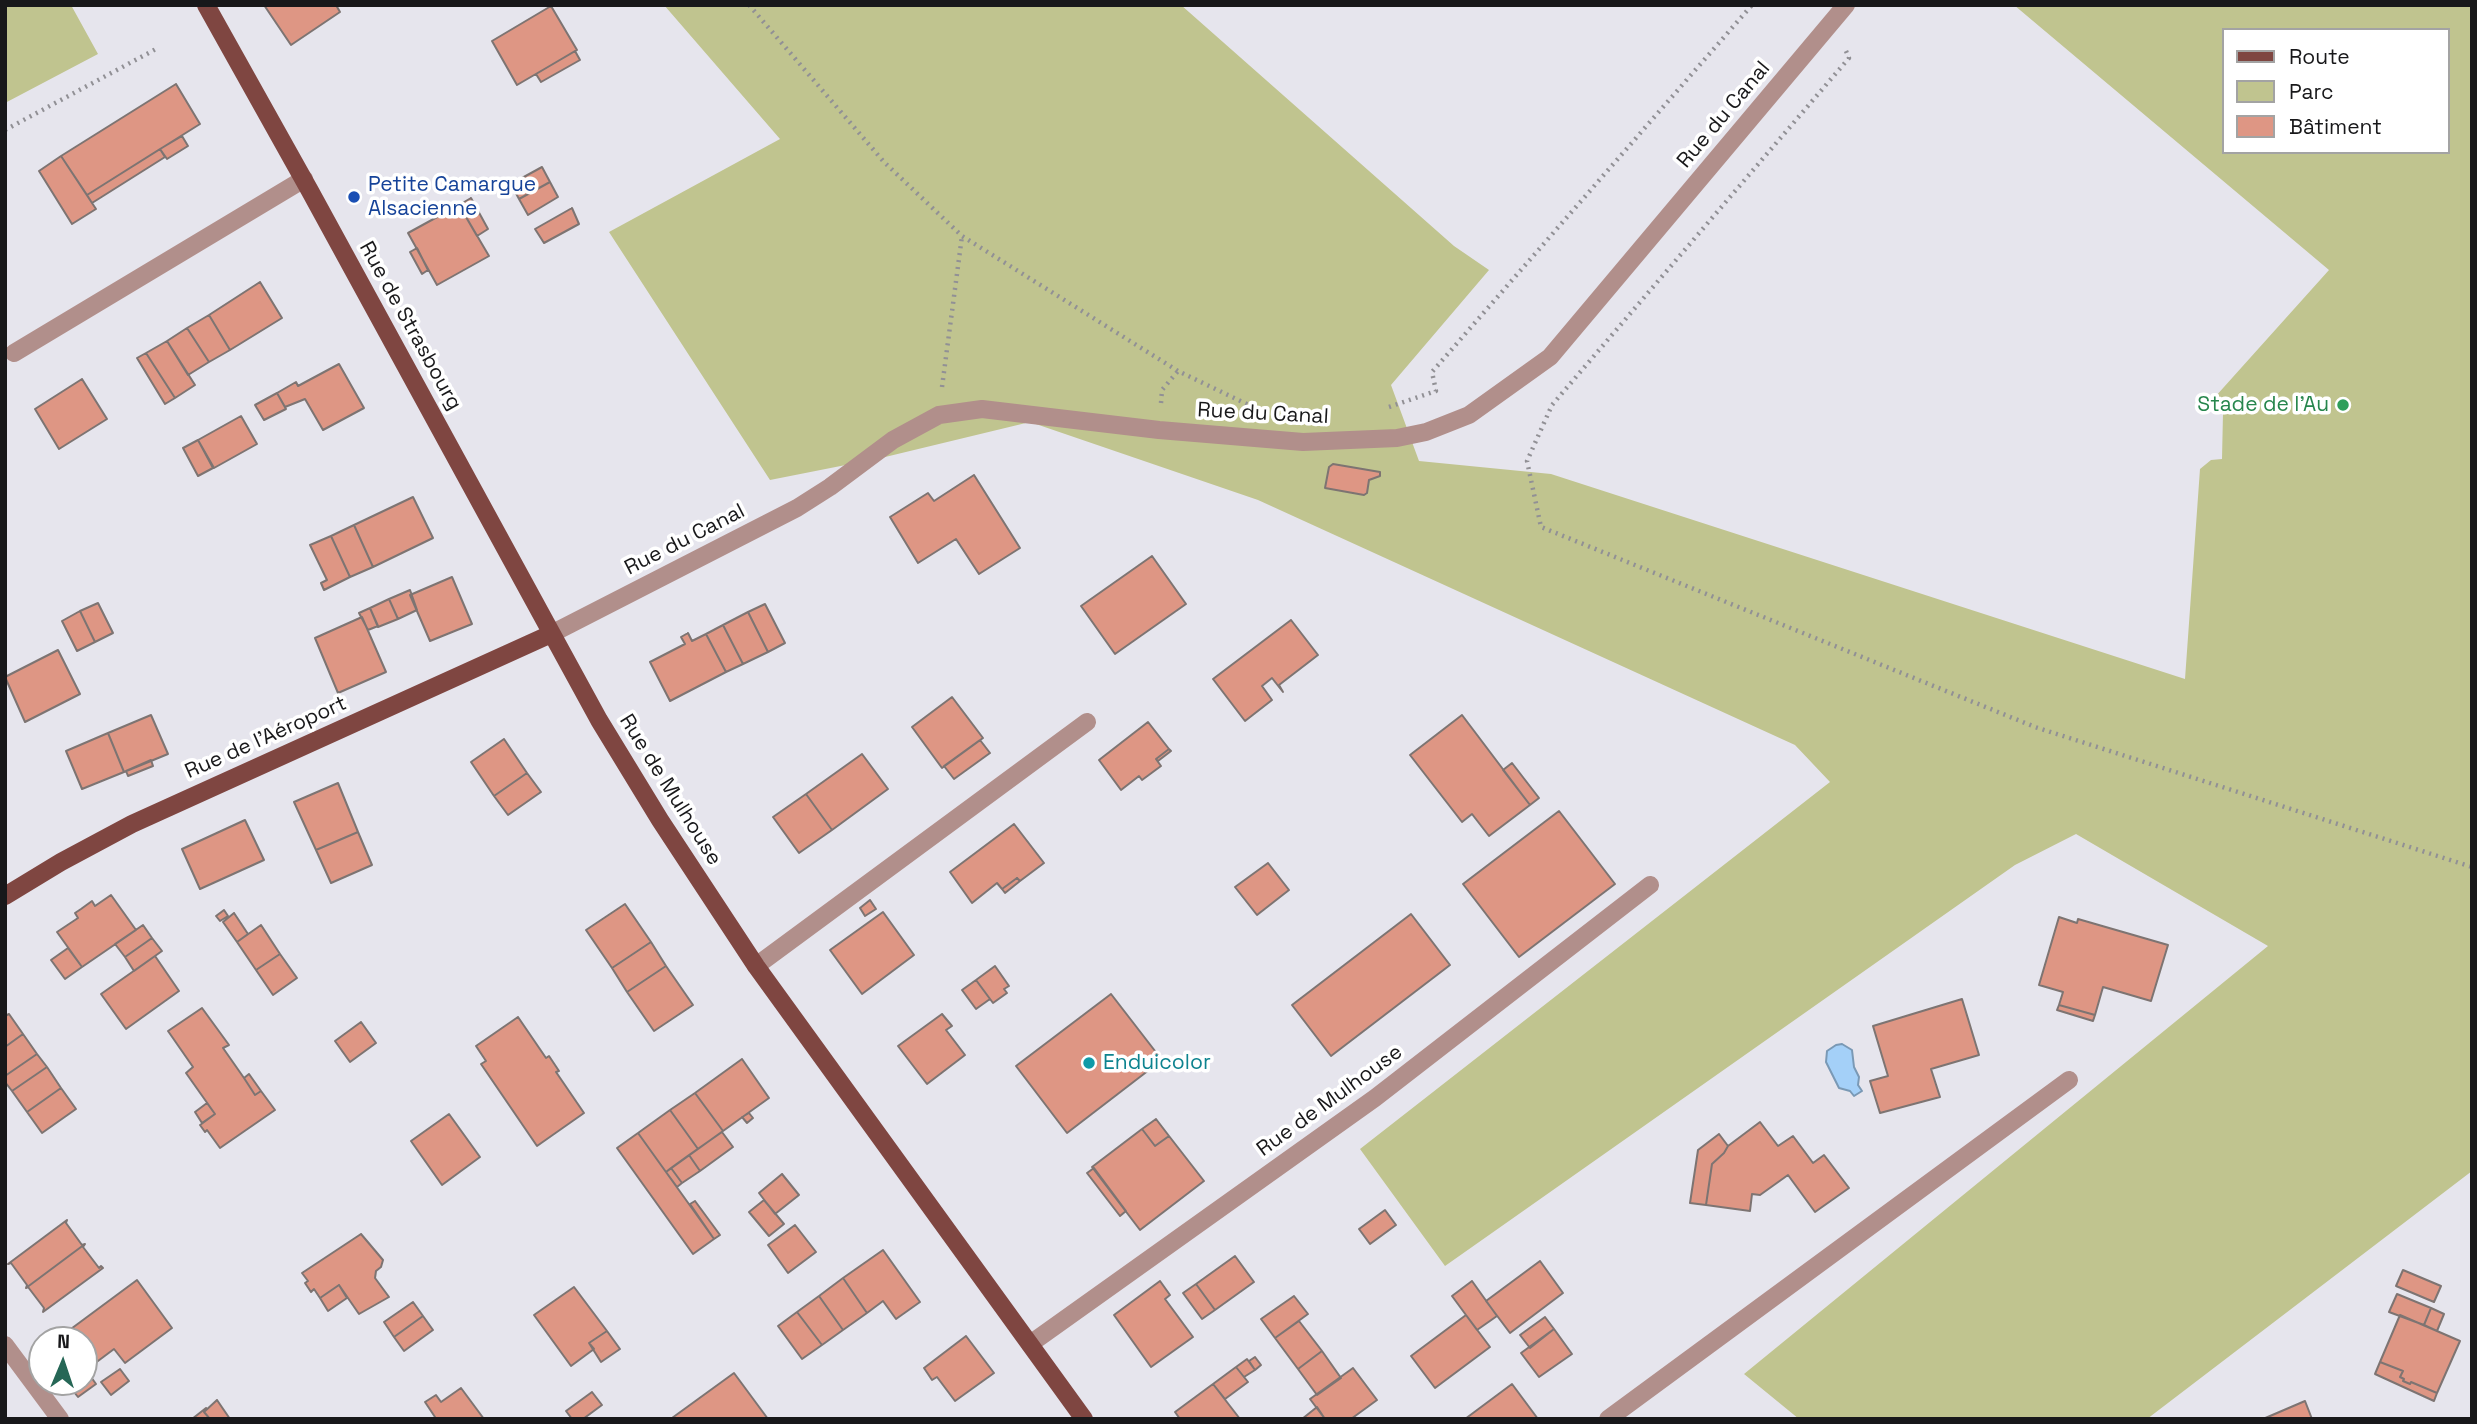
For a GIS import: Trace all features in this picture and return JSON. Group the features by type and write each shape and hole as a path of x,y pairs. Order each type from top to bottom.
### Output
{"main road":[{"name":"Rue de Strasbourg","path":"206,5 304,179 551,634"},
{"name":"Rue de l'Aéroport","path":"5,897 61,862 132,824 551,634"},
{"name":"Rue de Mulhouse","path":"551,634 619,754 756,966 1084,1419"}],"street":[{"name":"Rue du Canal","path":"551,634 797,508 893,440 939,415 982,409 1159,430 1303,442 1396,438 1426,432 1469,415 1550,357 1840,12"},
{"path":"14,354 304,179"},
{"path":"756,966 1087,722"},
{"name":"Rue de Mulhouse","path":"1030,1345 1375,1098 1650,885"},
{"path":"1608,1419 2069,1080"},
{"path":"5,1345 60,1419"}],"path":[{"path":"749,5 884,162 962,236 1178,371 1264,412"},
{"path":"1384,408 1436,391 1432,372 1752,5"},
{"path":"1840,12 1849,58 1552,405 1527,461 1542,527 2035,727 2472,867"},
{"path":"5,130 156,49"},
{"path":"939,415 962,236"}],"green space":[{"path":"5,5 71,5 98,54 5,103"},
{"path":"664,5 1181,5 1454,246 1489,270 1391,385 1419,461 1551,474 2185,679 2200,469 2211,460 2222,459 2223,413 2215,413 2215,397 2329,270 2014,5 2472,5 2472,1171 2147,1419 1799,1419 1744,1374 2268,946 2076,834 2015,865 1445,1266 1360,1149 1830,782 1795,745 1258,500 1030,422 881,458 770,480 609,232 780,139"}],"water":[{"path":"1842,1044 1852,1050 1854,1067 1859,1077 1858,1085 1862,1091 1854,1096 1850,1091 1839,1088 1826,1062 1827,1051"}],"building":[{"path":"264,5 336,5 340,12 291,45"},
{"path":"551,6 577,50 517,85 492,41"},
{"path":"575,51 580,60 541,82 536,74"},
{"path":"176,84 200,124 87,195 61,156"},
{"path":"182,136 188,146 167,159 160,149"},
{"path":"160,149 165,157 92,203 87,195"},
{"path":"61,156 96,209 72,224 39,171"},
{"path":"542,167 550,182 519,199 511,184"},
{"path":"550,182 558,197 528,215 519,199"},
{"path":"471,198 488,229 477,236 459,205"},
{"path":"459,205 489,256 437,285 408,233"},
{"path":"572,208 579,224 544,243 535,229"},
{"path":"417,248 428,270 422,274 410,252"},
{"path":"260,282 282,318 230,350 209,315"},
{"path":"209,315 230,350 209,362 187,328"},
{"path":"187,328 209,362 188,375 167,341"},
{"path":"167,341 195,385 175,398 146,353"},
{"path":"146,353 175,398 165,404 137,358"},
{"path":"339,364 364,408 323,430 305,399 285,407 277,393 296,382 298,386"},
{"path":"82,379 107,419 59,449 35,409"},
{"path":"277,393 286,409 264,420 255,405"},
{"path":"241,416 257,444 214,468 198,440"},
{"path":"198,440 213,468 198,476 183,448"},
{"path":"1333,464 1380,472 1380,476 1369,480 1367,493 1364,495 1325,488 1329,467"},
{"path":"974,475 1020,548 979,574 956,539 918,563 890,517 928,493 934,501"},
{"path":"413,497 433,538 373,567 354,525"},
{"path":"354,525 373,567 350,577 331,536"},
{"path":"331,536 350,577 324,590 321,583 327,580 310,545"},
{"path":"1152,556 1186,604 1115,654 1081,606"},
{"path":"452,577 472,624 430,641 410,595"},
{"path":"410,590 417,610 398,619 389,599"},
{"path":"389,599 398,619 378,627 370,608"},
{"path":"98,603 113,633 95,642 80,611"},
{"path":"765,604 785,643 768,652 748,612"},
{"path":"370,608 378,626 368,630 359,613"},
{"path":"80,611 95,642 77,651 62,621"},
{"path":"748,612 768,652 743,664 723,625"},
{"path":"362,617 386,672 338,693 315,638"},
{"path":"1291,620 1318,655 1279,685 1283,692 1272,678 1262,686 1272,700 1245,721 1213,679"},
{"path":"723,625 743,664 726,672 706,634"},
{"path":"688,633 692,641 706,634 726,672 670,701 650,662 685,644 681,637"},
{"path":"58,650 80,694 25,722 5,677"},
{"path":"952,697 983,738 942,768 912,727"},
{"path":"151,715 168,754 124,772 108,733"},
{"path":"1462,715 1530,805 1489,836 1472,814 1462,822 1410,755"},
{"path":"1148,722 1169,749 1156,759 1161,766 1142,780 1139,776 1121,790 1099,760"},
{"path":"108,733 124,772 82,789 66,751"},
{"path":"504,739 527,773 494,796 471,762"},
{"path":"980,740 990,753 954,779 944,766"},
{"path":"1169,749 1171,751 1158,761 1156,759"},
{"path":"862,754 888,789 832,830 806,794"},
{"path":"151,760 153,766 128,776 126,771"},
{"path":"1512,763 1539,798 1530,805 1503,770"},
{"path":"527,773 541,792 508,815 494,796"},
{"path":"338,783 358,832 316,850 294,802"},
{"path":"806,794 832,830 799,853 773,817"},
{"path":"1559,811 1615,884 1519,957 1463,884"},
{"path":"245,820 264,860 200,889 182,849"},
{"path":"1014,824 1044,863 1020,881 1017,878 1002,889 997,883 972,903 950,872"},
{"path":"358,832 372,865 331,883 316,850"},
{"path":"1268,863 1289,890 1257,915 1235,887"},
{"path":"1017,878 1020,881 1005,893 1002,889"},
{"path":"111,895 136,930 82,967 57,932 78,918 75,913 92,901 95,906"},
{"path":"870,900 876,909 865,916 860,908"},
{"path":"625,904 651,942 612,968 586,930"},
{"path":"224,910 228,916 220,921 216,916"},
{"path":"883,912 914,955 862,994 830,950"},
{"path":"234,913 248,934 237,942 223,922"},
{"path":"1411,914 1450,965 1331,1056 1292,1005"},
{"path":"2059,917 2077,923 2078,919 2168,945 2151,1001 2103,987 2095,1015 2059,1005 2063,992 2039,985"},
{"path":"143,925 152,938 125,957 115,944"},
{"path":"261,925 280,954 256,970 237,942"},
{"path":"152,938 162,951 134,971 125,957"},
{"path":"651,942 666,966 627,992 612,968"},
{"path":"68,948 82,967 65,979 51,960"},
{"path":"280,954 297,978 273,995 256,970"},
{"path":"155,956 179,991 126,1029 101,994"},
{"path":"666,966 693,1005 654,1031 627,992"},
{"path":"995,966 1009,986 1004,989 1007,993 993,1003 976,980"},
{"path":"976,980 990,999 976,1009 962,990"},
{"name":"Enduicolor","path":"1111,994 1162,1060 1067,1133 1016,1066"},
{"path":"1962,999 1979,1055 1931,1069 1940,1097 1880,1113 1870,1081 1888,1076 1873,1026"},
{"path":"2059,1005 2095,1015 2093,1021 2057,1010"},
{"path":"202,1008 229,1045 223,1048 255,1095 261,1091 275,1110 220,1148 200,1125 215,1114 186,1073 193,1067 168,1031"},
{"path":"9,1014 23,1034 5,1047 5,1016"},
{"path":"942,1014 952,1026 946,1030 965,1055 927,1084 898,1046"},
{"path":"518,1017 546,1058 549,1056 559,1071 556,1072 584,1113 537,1146 481,1064 486,1061 476,1046"},
{"path":"361,1022 376,1043 350,1062 335,1041"},
{"path":"23,1034 37,1054 5,1076 5,1047"},
{"path":"37,1054 47,1067 12,1091 5,1082 5,1076"},
{"path":"742,1059 769,1098 723,1131 695,1093"},
{"path":"47,1067 61,1088 27,1112 12,1091"},
{"path":"249,1074 261,1091 255,1095 244,1078"},
{"path":"61,1088 76,1109 42,1133 27,1112"},
{"path":"695,1093 723,1131 698,1149 670,1110"},
{"path":"207,1103 215,1114 202,1123 195,1112"},
{"path":"670,1110 698,1149 666,1172 638,1133"},
{"path":"749,1113 753,1118 747,1123 742,1117"},
{"path":"449,1114 480,1157 442,1185 411,1141"},
{"path":"1156,1119 1169,1136 1155,1146 1142,1129"},
{"path":"1760,1122 1778,1146 1793,1136 1813,1163 1824,1155 1849,1188 1815,1212 1788,1175 1760,1195 1752,1194 1750,1211 1706,1205 1712,1164 1728,1146"},
{"path":"1142,1129 1155,1146 1169,1136 1204,1181 1140,1230 1092,1167"},
{"path":"722,1132 733,1147 700,1171 689,1155"},
{"path":"638,1133 714,1239 693,1254 617,1148"},
{"path":"1719,1134 1728,1146 1712,1164 1706,1205 1690,1203 1698,1150"},
{"path":"689,1155 700,1171 682,1183 671,1168"},
{"path":"671,1168 682,1183 677,1187 666,1172"},
{"path":"1094,1168 1126,1211 1120,1216 1087,1173"},
{"path":"782,1174 799,1195 775,1214 759,1193"},
{"path":"764,1200 784,1224 769,1236 749,1212"},
{"path":"695,1201 720,1235 714,1239 690,1204"},
{"path":"1385,1210 1396,1225 1370,1244 1359,1229"},
{"path":"67,1220 66,1223 82,1245 85,1244 26,1288 27,1285 11,1263 8,1264"},
{"path":"795,1225 816,1252 788,1273 768,1245"},
{"path":"361,1234 383,1260 375,1278 389,1297 359,1314 339,1285 320,1298 314,1289 311,1292 302,1273"},
{"path":"85,1244 83,1247 99,1268 103,1268 43,1312 44,1308 28,1287 26,1288"},
{"path":"883,1250 920,1302 896,1319 883,1301 867,1313 843,1278"},
{"path":"1235,1256 1254,1282 1215,1310 1196,1284"},
{"path":"1540,1261 1563,1293 1510,1333 1486,1301"},
{"path":"2403,1270 2441,1286 2434,1302 2396,1286"},
{"path":"843,1278 867,1313 843,1330 819,1296"},
{"path":"137,1280 172,1328 125,1363 114,1349 98,1361 98,1326 75,1326"},
{"path":"1160,1281 1170,1295 1165,1299 1193,1337 1151,1367 1114,1315"},
{"path":"1472,1281 1497,1316 1477,1330 1452,1296"},
{"path":"1196,1284 1215,1310 1202,1319 1183,1293"},
{"path":"339,1285 347,1298 328,1311 320,1298"},
{"path":"574,1287 607,1331 589,1343 594,1349 571,1366 534,1315"},
{"path":"2397,1294 2431,1308 2424,1325 2389,1312"},
{"path":"819,1296 843,1330 822,1345 797,1312"},
{"path":"1294,1296 1308,1314 1275,1338 1261,1319"},
{"path":"413,1302 423,1316 394,1337 384,1322"},
{"path":"2431,1308 2444,1314 2437,1331 2424,1325"},
{"path":"797,1312 822,1345 802,1359 778,1326"},
{"path":"1466,1315 1490,1347 1435,1388 1411,1356"},
{"path":"2400,1315 2460,1341 2437,1393 2403,1381 2400,1377 2403,1371 2380,1362"},
{"path":"423,1316 433,1330 404,1351 394,1337"},
{"path":"1545,1317 1554,1329 1530,1348 1520,1335"},
{"path":"1299,1321 1322,1351 1298,1369 1275,1338"},
{"path":"1554,1329 1572,1354 1539,1377 1521,1353"},
{"path":"607,1331 620,1349 601,1362 589,1343"},
{"path":"966,1336 994,1373 955,1401 937,1377 932,1380 924,1368"},
{"path":"1322,1351 1341,1378 1317,1395 1298,1369"},
{"path":"1255,1357 1261,1365 1255,1370 1249,1361"},
{"path":"1247,1359 1255,1370 1244,1377 1236,1367"},
{"path":"2380,1362 2403,1371 2400,1377 2403,1381 2437,1393 2434,1401 2375,1374"},
{"path":"1236,1367 1248,1382 1225,1399 1213,1384"},
{"path":"1353,1368 1377,1400 1351,1419 1325,1419 1310,1399"},
{"path":"120,1369 129,1381 111,1395 101,1382"},
{"path":"734,1373 768,1419 672,1419 672,1418"},
{"path":"1213,1384 1240,1419 1180,1419 1175,1412"},
{"path":"1512,1384 1538,1419 1465,1419"},
{"path":"461,1388 484,1419 432,1419 435,1417 425,1402 436,1395 441,1402"},
{"path":"592,1392 602,1405 583,1419 572,1419 566,1411"},
{"path":"217,1400 230,1419 210,1419 204,1412"},
{"path":"2305,1401 2312,1419 2263,1419"},
{"path":"1317,1407 1325,1419 1302,1419"},
{"path":"206,1408 204,1412 210,1419 192,1419"}],"place":[{"name":"Petite Camargue Alsacienne","path":"354,197"},
{"name":"Stade de l'Au","path":"2343,405"},
{"name":"Enduicolor","path":"1089,1063"}]}
